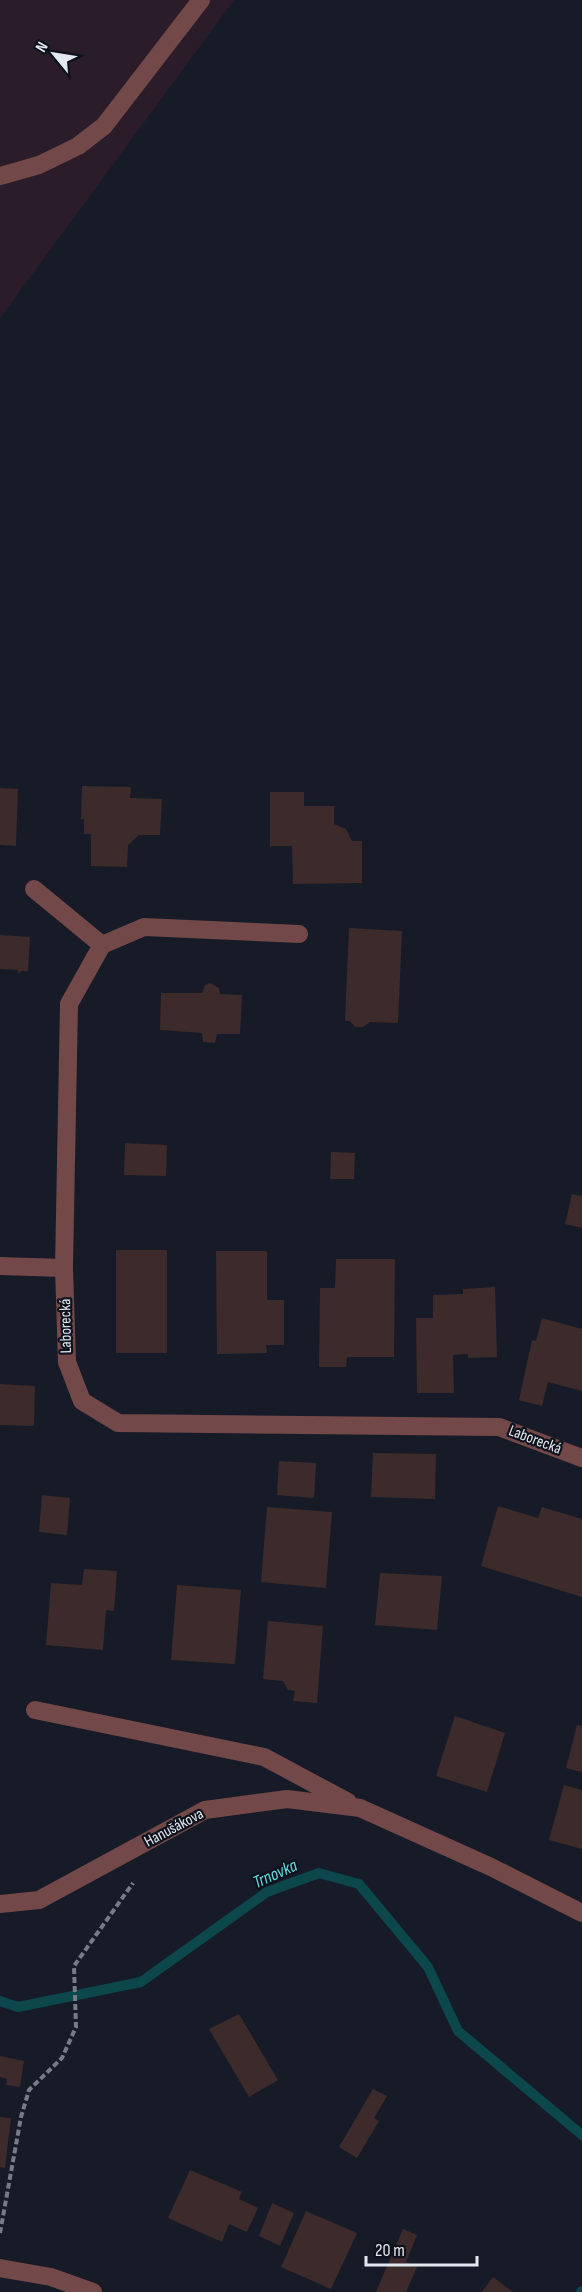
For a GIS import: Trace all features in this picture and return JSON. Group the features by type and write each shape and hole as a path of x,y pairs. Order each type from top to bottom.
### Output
{"street":[{"path":"0,176 39,165 78,146 104,126 201,0"},
{"path":"34,889 102,945 144,927 299,934"},
{"name":"Laborecká","path":"102,945 69,1004 64,1268 67,1362 82,1401 118,1423 499,1427 582,1458"},
{"path":"0,1266 64,1268"},
{"name":"Hanušákova","path":"35,1710 264,1757 360,1808 491,1867 582,1913"},
{"name":"Hanušákova","path":"0,1904 39,1900 205,1810 287,1799 360,1808"},
{"path":"0,2268 51,2277 93,2292"}],"path":[{"path":"0,2233 21,2116 29,2090 62,2058 76,2027 74,1970 140,1875 154,1838"}],"shaded area":[{"path":"0,0 234,0 0,318"}],"building":[{"path":"82,786 131,787 130,798 162,799 160,835 139,835 128,845 127,867 91,866 91,834 84,834 84,819 81,819"},
{"path":"0,788 18,789 16,846 0,845"},
{"path":"270,792 304,792 304,806 334,806 334,824 346,829 352,841 362,841 362,883 293,884 292,846 270,846"},
{"path":"349,928 402,931 398,1023 370,1022 363,1027 355,1027 350,1021 345,1021"},
{"path":"0,935 30,937 28,971 21,971 18,974 18,970 0,969"},
{"path":"210,983 219,988 220,994 242,995 240,1034 217,1034 215,1043 203,1042 202,1033 160,1030 161,993 202,993 205,985"},
{"path":"125,1143 167,1145 166,1176 124,1175"},
{"path":"331,1152 355,1153 354,1179 330,1179"},
{"path":"572,1194 582,1196 582,1228 565,1224"},
{"path":"116,1250 167,1250 167,1353 116,1353"},
{"path":"216,1251 267,1251 267,1300 284,1300 284,1345 266,1345 267,1353 217,1354"},
{"path":"336,1259 395,1259 394,1357 347,1357 346,1367 319,1367 320,1288 335,1288"},
{"path":"495,1287 497,1357 468,1358 468,1354 453,1355 454,1393 417,1393 416,1318 433,1318 433,1295 463,1294 463,1289"},
{"path":"542,1318 582,1329 582,1391 548,1382 542,1406 519,1400 532,1340 536,1341"},
{"path":"0,1384 35,1386 34,1426 0,1425"},
{"path":"373,1453 436,1454 435,1499 371,1497"},
{"path":"279,1461 316,1463 314,1498 277,1495"},
{"path":"42,1495 70,1498 67,1535 39,1532"},
{"path":"498,1506 538,1518 542,1507 582,1519 582,1597 481,1566"},
{"path":"267,1507 332,1512 326,1588 261,1582"},
{"path":"84,1569 117,1571 114,1611 106,1610 103,1650 46,1645 51,1583 82,1585"},
{"path":"380,1573 442,1576 437,1630 375,1625"},
{"path":"177,1585 241,1590 235,1664 171,1660"},
{"path":"268,1621 323,1626 317,1703 293,1701 295,1691 288,1690 283,1681 263,1679"},
{"path":"455,1716 505,1733 487,1792 436,1776"},
{"path":"577,1725 582,1726 582,1772 566,1768"},
{"path":"564,1785 582,1790 582,1849 549,1840"},
{"path":"239,2014 278,2080 249,2097 209,2029"},
{"path":"0,2056 24,2061 20,2087 6,2085 7,2079 0,2077"},
{"path":"373,2089 387,2096 374,2118 379,2121 357,2158 339,2147"},
{"path":"0,2117 11,2118 5,2168 0,2167"},
{"path":"190,2170 242,2192 239,2199 258,2208 247,2232 229,2224 222,2242 168,2218"},
{"path":"272,2203 294,2213 280,2246 259,2236"},
{"path":"306,2211 357,2233 331,2289 281,2267"},
{"path":"403,2229 417,2235 406,2262 417,2267 406,2292 376,2292"},
{"path":"493,2277 513,2292 482,2292"}],"waterway":[{"name":"Trnovka","path":"0,2001 18,2007 141,1982 267,1892 319,1873 359,1884 428,1967 458,2031 582,2135"}]}
